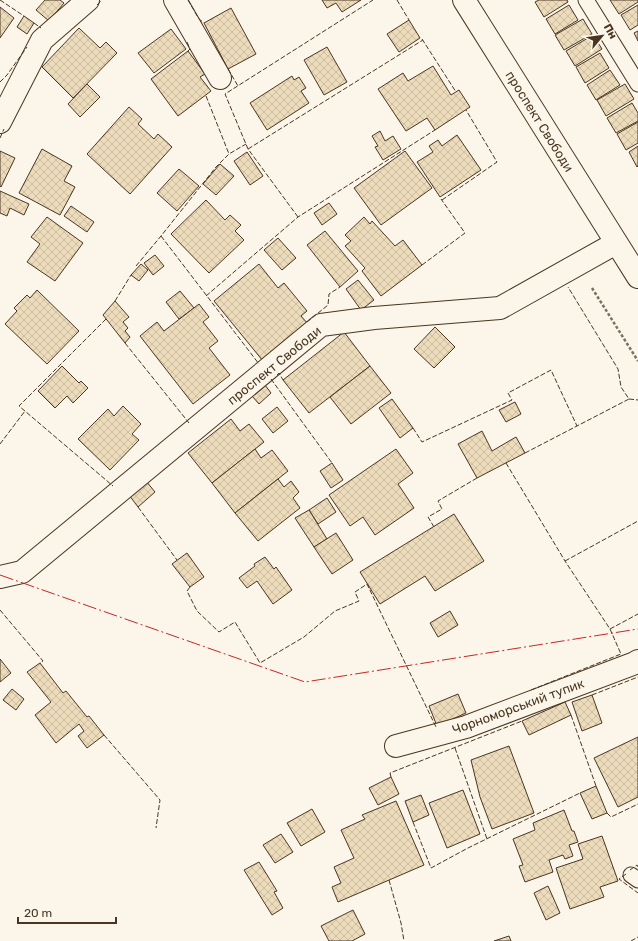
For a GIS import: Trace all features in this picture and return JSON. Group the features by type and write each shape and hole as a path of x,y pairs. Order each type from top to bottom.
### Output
{"street":[{"path":"0,122 42,40 88,0"},
{"path":"175,0 220,78"},
{"name":"проспект Свободи","path":"464,0 638,277"},
{"name":"проспект Свободи","path":"0,577 22,572 321,325 374,318 500,308 616,243"},
{"name":"Чорноморський тупик","path":"396,746 466,727 638,661"}],"lane":[{"path":"586,0 638,84"}],"path":[{"path":"577,264 638,361"}],"building":[{"path":"45,0 60,0 64,3 49,21 36,10"},
{"path":"322,0 361,0 342,12 336,3 327,8"},
{"path":"539,0 567,0 568,2 544,17 535,2"},
{"path":"610,0 638,0 638,2 619,14"},
{"path":"569,5 578,20 555,34 546,19"},
{"path":"638,5 638,25 630,30 621,15"},
{"path":"0,7 14,18 0,38"},
{"path":"231,8 256,54 228,69 204,23"},
{"path":"24,16 34,23 27,34 17,27"},
{"path":"583,19 592,34 564,50 555,35"},
{"path":"409,20 420,38 399,52 387,34"},
{"path":"79,28 100,48 106,42 117,53 73,98 42,67"},
{"path":"171,29 186,49 154,73 138,53"},
{"path":"638,31 638,41 634,33"},
{"path":"593,35 602,49 575,66 566,51"},
{"path":"327,47 347,82 324,95 304,60"},
{"path":"188,51 205,74 200,77 211,91 178,116 151,79"},
{"path":"600,53 609,68 585,83 576,67"},
{"path":"433,66 451,95 459,90 470,107 435,130 427,118 406,131 378,89 403,73 408,81"},
{"path":"610,70 620,85 596,100 587,85"},
{"path":"292,76 294,80 299,77 306,88 301,91 309,103 267,130 250,103"},
{"path":"87,84 100,97 80,117 68,104"},
{"path":"625,84 634,99 606,116 597,100"},
{"path":"632,103 638,113 638,121 616,133 607,118"},
{"path":"129,107 142,119 138,124 154,139 158,134 172,147 130,194 87,154"},
{"path":"638,122 638,143 626,150 617,134"},
{"path":"380,131 385,141 393,136 401,149 383,160 375,147 378,146 372,136"},
{"path":"457,135 481,170 440,197 417,162 433,152 429,146 438,140 442,146"},
{"path":"638,146 638,166 637,167 629,152"},
{"path":"42,149 72,166 64,181 75,187 60,215 19,193"},
{"path":"0,151 15,158 1,187 0,186"},
{"path":"405,151 432,188 381,225 354,188"},
{"path":"247,152 263,176 250,185 234,161"},
{"path":"220,164 234,176 216,195 203,184"},
{"path":"179,169 199,186 177,211 157,193"},
{"path":"0,191 29,204 24,215 10,208 7,216 0,213"},
{"path":"206,200 225,220 230,215 241,225 235,231 244,240 209,273 171,234"},
{"path":"329,203 337,214 322,225 314,213"},
{"path":"71,206 94,222 87,232 64,216"},
{"path":"47,217 83,243 55,281 27,262 40,244 31,237"},
{"path":"364,217 370,224 372,221 395,246 403,240 422,265 381,296 362,271 365,268 345,246 351,241 345,235"},
{"path":"325,231 358,271 340,287 307,245"},
{"path":"278,238 296,258 282,270 264,250"},
{"path":"155,255 164,266 153,275 144,263"},
{"path":"141,264 148,270 139,281 131,275"},
{"path":"259,264 278,288 284,283 307,311 301,316 308,324 263,361 214,301"},
{"path":"358,280 374,300 361,310 346,289"},
{"path":"37,290 79,331 47,364 5,324 17,311 14,308 27,295 30,298"},
{"path":"180,291 194,308 179,319 166,302"},
{"path":"115,301 129,317 123,322 128,328 125,331 130,337 125,343 103,315"},
{"path":"199,304 209,317 203,322 218,341 209,348 230,375 193,404 140,336 157,322 164,331"},
{"path":"435,327 455,347 434,368 414,349"},
{"path":"344,332 370,366 309,413 283,380"},
{"path":"62,366 79,383 81,381 88,388 73,403 67,396 55,408 38,391"},
{"path":"370,366 391,393 351,424 330,397"},
{"path":"265,385 271,393 259,404 252,396"},
{"path":"392,399 413,428 400,438 379,408"},
{"path":"515,402 521,414 506,422 499,410"},
{"path":"123,406 141,424 132,434 139,440 110,470 78,439 108,409 114,416"},
{"path":"277,407 288,421 273,433 262,419"},
{"path":"231,419 240,431 249,424 264,442 212,483 188,453"},
{"path":"482,431 492,451 516,437 525,453 477,478 458,444"},
{"path":"255,449 261,458 272,450 288,471 235,513 212,483"},
{"path":"396,449 413,473 398,484 414,508 375,535 363,517 350,526 329,495"},
{"path":"332,463 343,480 331,488 320,471"},
{"path":"278,479 284,487 291,481 299,492 293,498 300,508 258,541 235,513"},
{"path":"146,481 155,492 138,507 129,495"},
{"path":"327,498 336,512 318,524 309,510"},
{"path":"309,510 327,539 314,547 295,518"},
{"path":"454,514 484,561 435,591 425,576 380,604 360,572"},
{"path":"336,533 353,560 332,574 314,547"},
{"path":"187,553 204,577 190,587 172,564"},
{"path":"265,557 274,569 276,567 292,590 273,604 257,581 247,588 239,578 255,566 254,564"},
{"path":"450,611 458,625 438,637 430,623"},
{"path":"0,659 11,673 0,682"},
{"path":"40,663 63,693 66,691 104,735 87,748 78,736 84,731 79,724 56,743 35,715 51,702 27,672"},
{"path":"12,689 24,699 16,710 3,700"},
{"path":"458,694 466,713 437,726 429,706"},
{"path":"592,695 602,723 582,731 572,702"},
{"path":"565,702 571,715 529,735 522,721"},
{"path":"638,737 638,797 618,807 594,758"},
{"path":"509,746 534,813 492,829 480,797 471,760"},
{"path":"391,777 399,794 378,805 369,788"},
{"path":"596,786 607,813 592,819 580,793"},
{"path":"463,790 480,834 447,848 429,803"},
{"path":"421,795 429,815 413,822 405,801"},
{"path":"396,801 424,865 338,902 332,887 341,883 334,867 354,858 341,830 365,819 362,815"},
{"path":"312,809 325,832 301,846 287,823"},
{"path":"564,810 578,842 569,845 573,856 565,859 563,855 549,860 553,872 525,882 519,866 523,865 513,839 535,830 533,823"},
{"path":"281,834 293,852 275,863 263,845"},
{"path":"602,836 618,881 600,887 604,897 570,909 556,868 583,859 578,844"},
{"path":"259,862 277,891 274,892 283,908 272,915 244,870"},
{"path":"548,886 560,913 546,920 534,893"},
{"path":"353,910 365,934 352,941 329,941 321,926"},
{"path":"509,936 511,941 494,941"}],"fence":[{"path":"0,0 24,16"},
{"path":"97,5 102,0"},
{"path":"188,0 199,19 204,23"},
{"path":"298,217 248,149 225,94 373,0"},
{"path":"397,0 409,20"},
{"path":"34,23 41,28"},
{"path":"422,39 456,92"},
{"path":"248,149 423,40"},
{"path":"187,42 190,49 188,51"},
{"path":"0,82 7,75 27,47"},
{"path":"228,69 238,86"},
{"path":"206,96 229,154"},
{"path":"442,200 497,162 466,110"},
{"path":"0,138 4,129"},
{"path":"206,296 298,217 435,130"},
{"path":"136,266 216,167 229,154 246,144"},
{"path":"422,265 465,233 441,199"},
{"path":"161,236 259,364"},
{"path":"115,301 131,275"},
{"path":"307,322 328,305 329,294 340,287"},
{"path":"525,453 629,399 621,387 618,369 568,287"},
{"path":"106,319 19,406 113,486"},
{"path":"125,343 189,423"},
{"path":"413,428 422,442 512,400 508,393 551,370 577,426"},
{"path":"277,375 279,373 283,380"},
{"path":"271,379 332,463"},
{"path":"629,399 638,400"},
{"path":"0,444 25,411"},
{"path":"506,463 565,561 610,629 621,654 531,690"},
{"path":"434,527 428,517 442,509 438,501 477,478"},
{"path":"138,507 177,560"},
{"path":"565,561 638,521"},
{"path":"190,587 187,591 197,611 219,632 235,622 260,663 304,637 335,611 359,601 355,592 367,584 436,727"},
{"path":"0,610 43,661 40,663"},
{"path":"610,629 638,614"},
{"path":"592,695 638,677"},
{"path":"571,715 596,786"},
{"path":"391,777 390,773 522,721"},
{"path":"104,735 160,800 156,828"},
{"path":"455,748 487,839"},
{"path":"413,822 431,868 468,848 580,793"},
{"path":"607,813 611,817 638,804"},
{"path":"630,870 637,865 638,867"},
{"path":"626,874 619,879 638,893"},
{"path":"389,880 401,923 404,941"},
{"path":"631,941 638,937"}],"power":[{"path":"0,575 305,682 638,629"}]}
